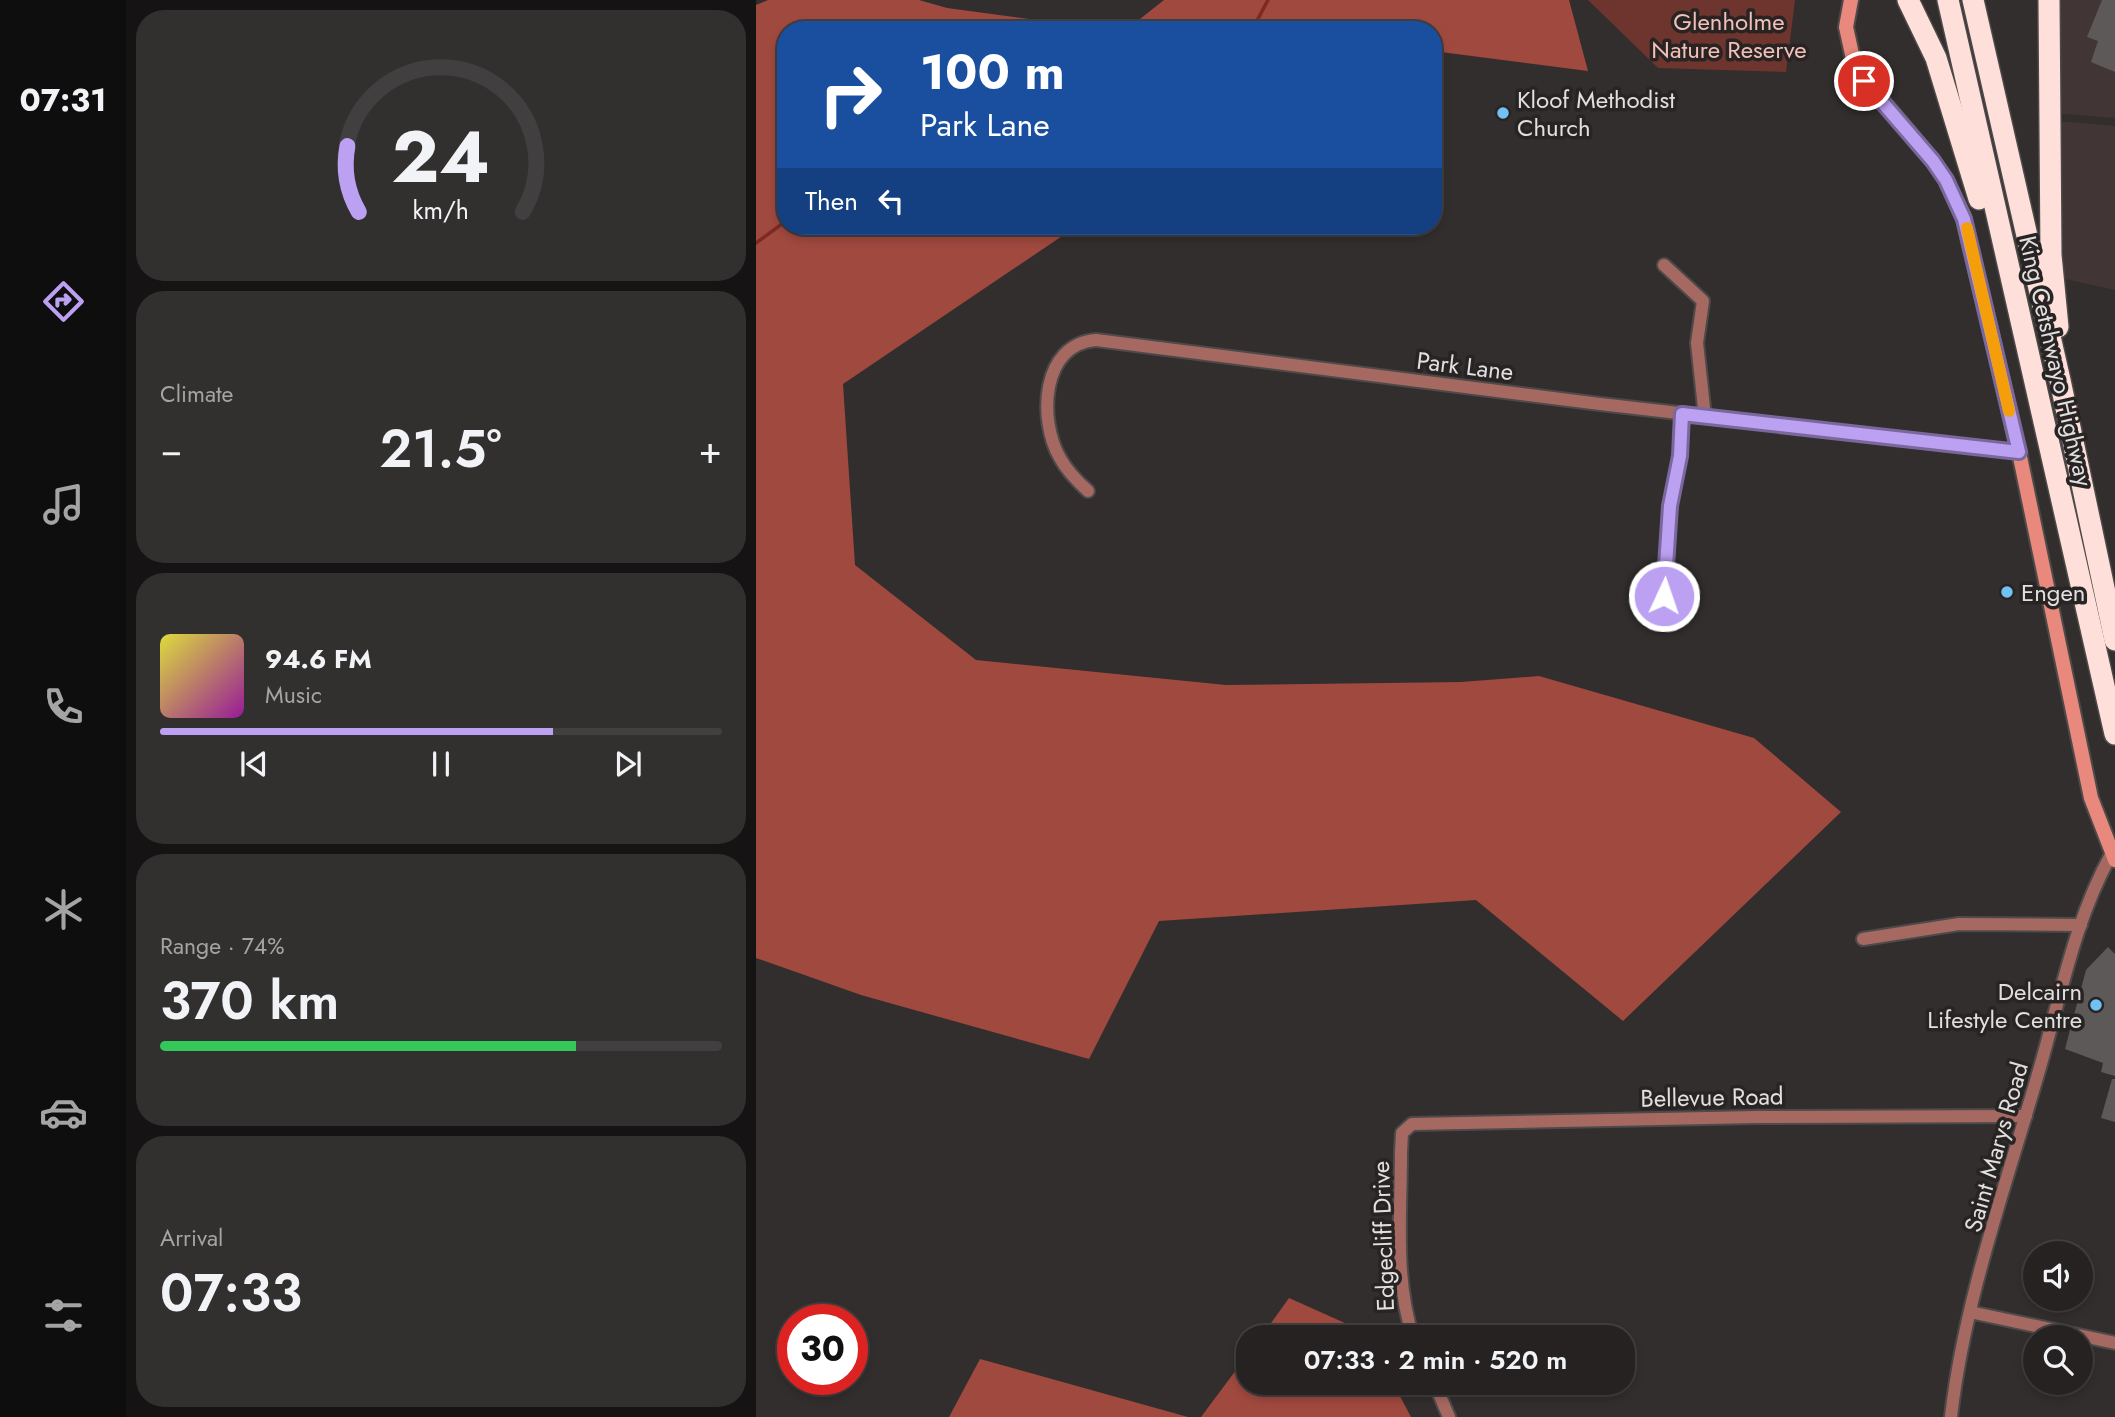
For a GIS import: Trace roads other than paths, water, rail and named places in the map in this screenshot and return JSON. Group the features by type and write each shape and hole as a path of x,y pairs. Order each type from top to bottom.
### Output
{"highway":[{"path":"1908,0 1936,58 1989,235 2013,296"},
{"name":"King Cetshwayo Highway","path":"1948,0 2013,296 2115,734"},
{"name":"King Cetshwayo Highway","path":"1973,0 2060,380 2115,640"},
{"path":"2049,0 2051,255 2060,380"}],"street":[{"path":"1850,0 1846,27 1855,68 1933,161 1951,189 1964,219 2019,452 2091,798 2113,856"},
{"path":"1664,265 1703,301 1697,343 1705,417"},
{"name":"Park Lane","path":"1088,491 1060,458 1048,424 1046,402 1052,377 1061,359 1072,346 1083,341 1121,343 1705,417 2019,452"},
{"path":"1664,596 1670,506 1680,456 1682,414"},
{"name":"Saint Marys Road","path":"1951,1417 1970,1312 2026,1115 2092,890 2113,856"},
{"path":"1863,939 1959,924 2081,925"},
{"name":"Bellevue Road","path":"1402,1133 1412,1124 1422,1123 1757,1116 2026,1115"},
{"name":"Edgecliff Drive","path":"1402,1133 1402,1282 1409,1325"},
{"path":"1970,1312 2115,1343"},
{"path":"1440,1395 1449,1417"}],"waterway":[{"path":"1257,21 1268,0"},
{"path":"756,243 777,228"}],"place":[{"name":"Kloof Methodist Church","path":"1503,113"},
{"name":"Engen","path":"2007,592"},
{"name":"Delcairn Lifestyle Centre","path":"2096,1005"}],"park label":[{"name":"Glenholme Nature Reserve","path":"1729,35"}]}
